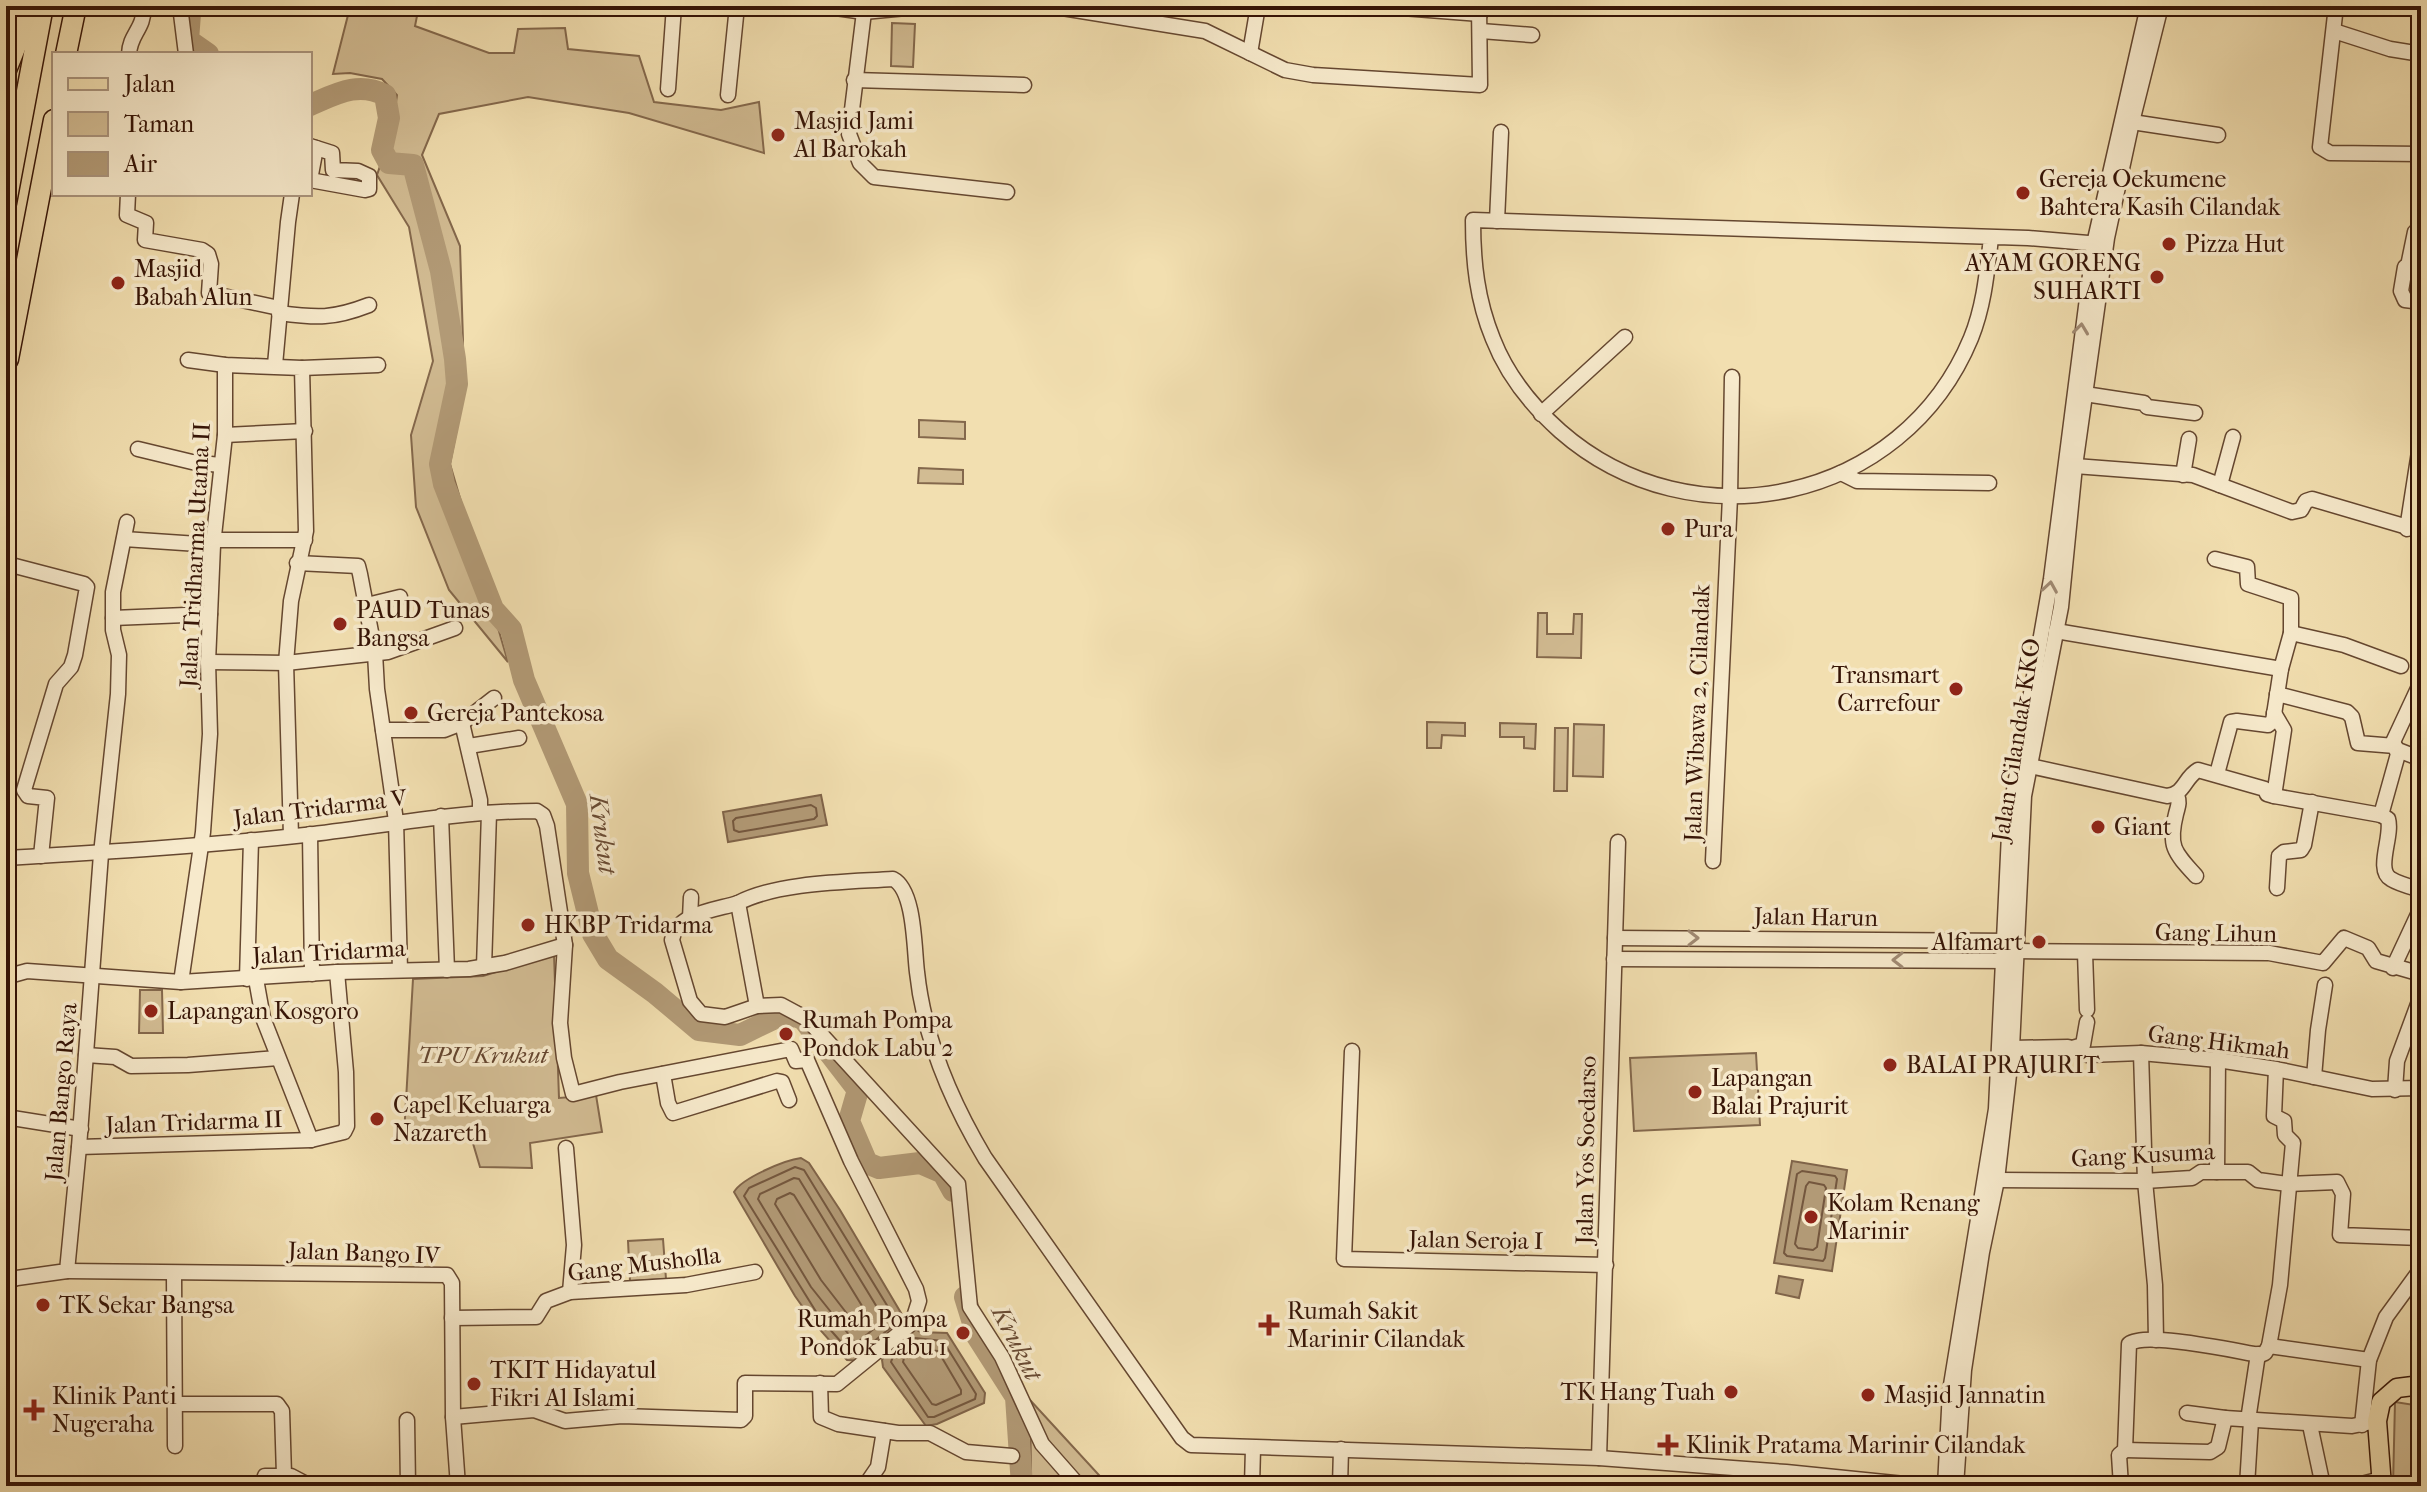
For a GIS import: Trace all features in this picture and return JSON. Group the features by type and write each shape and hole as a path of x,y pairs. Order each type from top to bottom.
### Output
{"highway":[{"path":"6,70 19,38 26,6"},
{"path":"6,203 43,6"},
{"path":"66,52 76,6"},
{"path":"8,359 52,130"}],"main road":[{"path":"2382,1483 2369,1423 2381,1402 2397,1388 2421,1385"}],"street":[{"path":"129,52 131,39 143,25 144,6"},
{"path":"180,6 186,52"},
{"path":"668,89 674,6"},
{"path":"728,95 737,6"},
{"path":"822,6 864,12 927,6"},
{"path":"1050,6 1205,31 1285,70 1313,75 1480,85 1479,10 1377,6"},
{"path":"1245,51 1258,6"},
{"name":"Jalan Cilandak KKO","path":"1956,1486 1964,1370 1982,1252 1997,1180 2012,1048 2010,813 2051,579 2100,244 2148,6"},
{"name":"Jalan Cilandak KKO","path":"1945,1486 1950,1391 1996,1109 2023,806 2063,593 2100,244 2161,6"},
{"path":"2336,6 2320,147 2330,153 2421,154"},
{"path":"864,12 849,134 860,163 874,177 1007,192"},
{"path":"1481,31 1532,35"},
{"path":"2334,31 2390,49 2421,54"},
{"path":"854,80 1024,85"},
{"path":"2132,122 2218,135"},
{"path":"1497,221 1501,132"},
{"path":"312,180 365,190 369,188 368,175 358,171 333,170 332,154 313,147"},
{"path":"128,196 127,215 146,223 145,240 206,252 210,258 209,293 311,317 340,316 369,305"},
{"path":"275,365 292,196"},
{"path":"1991,238 1986,289 1971,338 1947,383 1914,422 1892,442 1841,473 1795,489 1730,497 1677,492 1627,475 1581,449 1541,414 1514,380 1493,342 1480,302 1473,262 1473,220 1991,238 2100,244"},
{"path":"2421,232 2415,232 2401,291 2405,300 2421,302"},
{"path":"1541,414 1625,337"},
{"path":"188,360 302,368 378,365"},
{"name":"Jalan Tridharma Utama II","path":"181,982 202,844 210,734 208,662 214,543 225,435 225,365"},
{"path":"291,836 286,663 288,622 297,563 305,540 302,368"},
{"name":"Jalan Wibawa 2, Cilandak","path":"1713,861 1730,497 1732,377"},
{"path":"2085,394 2195,413"},
{"path":"225,435 305,431"},
{"path":"2220,485 2233,437"},
{"path":"2183,475 2189,439"},
{"path":"2075,466 2193,475 2292,512 2301,510 2306,501 2312,499 2414,530 2421,439"},
{"path":"138,449 192,462 220,465"},
{"path":"1841,473 1857,481 1989,483"},
{"name":"Jalan Bango Raya","path":"67,1271 81,1129 101,854 118,694 119,655 113,630 115,575 127,522"},
{"path":"124,539 214,543 305,540"},
{"path":"2215,559 2247,567 2248,584 2291,598 2291,633 2281,669 2273,721 2268,725 2231,722 2217,774"},
{"path":"297,563 358,566 375,653 396,821 400,970"},
{"path":"6,567 15,566 87,587 75,655 71,667 56,684 24,790 28,796 47,798 41,856"},
{"path":"367,605 400,597"},
{"path":"113,618 210,614"},
{"path":"208,662 286,663 375,653 395,650 455,628"},
{"path":"2056,631 2281,669"},
{"path":"2291,633 2344,645 2401,666"},
{"path":"2381,815 2396,748 2393,742 2421,682"},
{"path":"2277,694 2347,712 2352,717 2358,743 2396,748 2421,759"},
{"path":"383,730 444,730 462,723 494,698"},
{"path":"2274,713 2284,730 2274,796"},
{"path":"462,723 485,812 484,967"},
{"path":"469,746 519,738"},
{"path":"2030,766 2167,796 2182,791 2191,774 2198,770 2265,789 2267,794 2274,796 2381,815 2388,819 2390,827 2384,874 2421,890"},
{"path":"2177,795 2179,802 2171,837 2176,855 2196,876"},
{"path":"2277,888 2279,856 2284,852 2301,850 2312,802"},
{"name":"Jalan Tridarma V","path":"6,858 101,854 310,834 441,816 537,811 543,815 547,826 565,945"},
{"path":"441,816 447,970"},
{"path":"310,834 312,974"},
{"path":"251,840 252,979 263,1018 311,1140"},
{"name":"Jalan Yos Soedarso","path":"1599,1458 1618,842"},
{"path":"1079,1486 1042,1444 1002,1357 970,1307 958,1184 807,1019 781,1005 757,1006 725,1017 701,1014 690,1001 672,940 673,931 681,922 738,903 755,894 834,883 893,879 899,882 905,889 909,907 920,1003 931,1044 966,1126 985,1158 1182,1438 1197,1446 1599,1458 1924,1486"},
{"path":"690,918 691,897"},
{"path":"738,903 757,1006"},
{"path":"2421,908 2393,968 2421,974"},
{"name":"Jalan Harun","path":"1615,938 2011,951"},
{"name":"Gang Lihun","path":"2011,951 2269,953 2323,963 2344,938 2368,948 2376,961 2393,968"},
{"path":"453,1417 534,1410 565,1421 622,1416 741,1420 745,1416 745,1383 843,1382 909,1326 919,1301 916,1289 851,1161 807,1060 796,1061 791,1049 573,1094 560,1023 565,945"},
{"name":"Jalan Tridarma","path":"6,981 9,976 27,971 181,982 337,972 447,970 484,967 565,945"},
{"name":"Jalan Harun","path":"1614,959 2011,951"},
{"path":"2072,1048 2083,1045 2087,1016 2085,953"},
{"name":"Jalan Tridarma II","path":"79,1147 311,1140 341,1133 347,1126 346,1072 337,972"},
{"path":"2314,1077 2325,985"},
{"path":"2395,1090 2397,1061 2421,996"},
{"name":"Gang Hikmah","path":"2012,1048 2072,1048 2088,1055 2141,1053 2218,1060 2372,1089 2421,1088"},
{"name":"Jalan Seroja I","path":"1352,1051 1344,1259 1606,1265"},
{"path":"2141,1053 2145,1181 2155,1285 2156,1340"},
{"path":"86,1055 115,1057 131,1066 278,1058"},
{"path":"2217,1172 2218,1060"},
{"path":"2247,1486 2250,1420 2280,1285 2293,1143 2285,1135 2284,1121 2274,1116 2276,1069"},
{"path":"663,1074 673,1113 777,1081 782,1082 789,1100"},
{"path":"6,1117 81,1129"},
{"path":"566,1148 574,1245 570,1292"},
{"name":"Gang Kusuma","path":"1997,1180 2145,1181 2192,1178 2201,1172 2248,1172 2258,1180 2288,1184 2337,1182 2343,1194 2340,1235 2421,1238"},
{"path":"2187,1413 2310,1425 2369,1423 2369,1360 2386,1317 2421,1269"},
{"path":"6,1282 67,1271"},
{"name":"Jalan Bango IV","path":"67,1271 447,1275 452,1283 453,1417 458,1486"},
{"name":"Gang Musholla","path":"452,1318 536,1317 546,1301 570,1292 686,1285 755,1272"},
{"path":"174,1274 175,1446"},
{"path":"2125,1450 2129,1344 2134,1339 2369,1360"},
{"path":"820,1383 821,1417 838,1424 884,1431 930,1433 966,1452 1012,1456"},
{"path":"176,1404 277,1404 282,1411 284,1475"},
{"path":"2121,1486 2119,1455 2125,1450 2210,1452 2218,1447 2225,1418"},
{"path":"407,1420 408,1486"},
{"path":"2310,1425 2323,1486"},
{"path":"865,1486 878,1467 884,1431"},
{"path":"1252,1486 1253,1448"},
{"path":"1340,1486 1341,1449"},
{"path":"262,1486 265,1476 284,1475 310,1486"},
{"path":"2354,1486 2382,1483"}],"green space":[{"path":"327,6 419,6 415,26 489,53 514,53 518,29 565,28 568,49 639,56 654,102 721,110 759,102 764,153 629,113 528,97 439,114 422,155 460,246 463,340 460,413 450,464 508,662 449,590 416,507 411,435 433,361 409,227 377,175 392,130 397,95 382,79 350,73 333,74 348,15"},
{"path":"892,23 915,24 913,67 891,66"},
{"path":"919,420 965,422 965,439 919,437"},
{"path":"919,468 963,470 963,484 918,483"},
{"path":"1538,613 1547,613 1547,634 1573,634 1574,614 1582,614 1581,658 1537,657"},
{"path":"1427,722 1465,723 1465,736 1442,735 1441,748 1427,748"},
{"path":"1500,723 1536,724 1535,749 1524,748 1524,737 1500,737"},
{"path":"1574,724 1604,725 1603,777 1573,776"},
{"path":"1555,728 1568,728 1567,791 1554,791"},
{"name":"TPU Krukut","path":"554,954 559,1098 596,1095 602,1132 530,1143 532,1168 480,1167 472,1140 404,1135 413,979 483,976"},
{"name":"Lapangan Kosgoro","path":"140,990 162,990 163,1033 139,1033"},
{"name":"Lapangan Balai Prajurit","path":"1756,1053 1760,1125 1634,1131 1630,1058"},
{"path":"663,1239 666,1279 630,1281 628,1241"},
{"path":"1030,1400 1109,1486 1022,1486 1031,1471"},
{"path":"2395,1402 2421,1406 2421,1486 2393,1486"}],"water":[{"path":"821,795 827,825 728,842 723,812"},
{"path":"801,1158 809,1163 840,1210 907,1323 920,1332 947,1333 985,1393 984,1403 926,1426 883,1367 882,1360 888,1348 864,1361 847,1360 814,1323 734,1192 764,1170"},
{"name":"Kolam Renang Marinir","path":"1792,1161 1847,1170 1832,1271 1774,1263"},
{"path":"1779,1276 1803,1280 1799,1298 1776,1293"}],"waterway":[{"name":"Krukut","path":"194,6 190,14 188,40 205,52"},
{"name":"Krukut","path":"312,104 356,89 385,95 389,118 382,150 389,163 413,165 441,271 455,359 457,384 440,464 444,484 493,609 511,629 524,680 577,804 578,873 593,934 608,959 699,1030 740,1035 775,1018 796,1016 804,1020 858,1090 849,1121 867,1163 879,1168 920,1163 943,1173 953,1191"},
{"name":"Krukut","path":"965,1297 977,1336 1016,1397 1022,1486"}],"place":[{"name":"Masjid Jami Al Barokah","path":"778,135"},
{"name":"Gereja Oekumene Bahtera Kasih Cilandak","path":"2023,193"},
{"name":"Pizza Hut","path":"2169,244"},
{"name":"AYAM GORENG SUHARTI","path":"2157,277"},
{"name":"Masjid Babah Alun","path":"118,283"},
{"name":"Pura","path":"1668,529"},
{"name":"PAUD Tunas Bangsa","path":"340,624"},
{"name":"Transmart Carrefour","path":"1956,689"},
{"name":"Gereja Pantekosa","path":"411,713"},
{"name":"Giant","path":"2098,827"},
{"name":"HKBP Tridarma","path":"528,925"},
{"name":"Alfamart","path":"2039,942"},
{"name":"Lapangan Kosgoro","path":"151,1011"},
{"name":"Rumah Pompa Pondok Labu 2","path":"786,1034"},
{"name":"BALAI PRAJURIT","path":"1890,1065"},
{"name":"Lapangan Balai Prajurit","path":"1695,1092"},
{"name":"Capel Keluarga Nazareth","path":"377,1119"},
{"name":"Kolam Renang Marinir","path":"1811,1217"},
{"name":"TK Sekar Bangsa","path":"43,1305"},
{"name":"Rumah Sakit Marinir Cilandak","path":"1269,1325"},
{"name":"Rumah Pompa Pondok Labu 1","path":"963,1333"},
{"name":"TKIT Hidayatul Fikri Al Islami","path":"474,1384"},
{"name":"TK Hang Tuah","path":"1731,1392"},
{"name":"Masjid Jannatin","path":"1868,1395"},
{"name":"Klinik Panti Nugeraha","path":"34,1410"},
{"name":"Klinik Pratama Marinir Cilandak","path":"1668,1445"}]}
